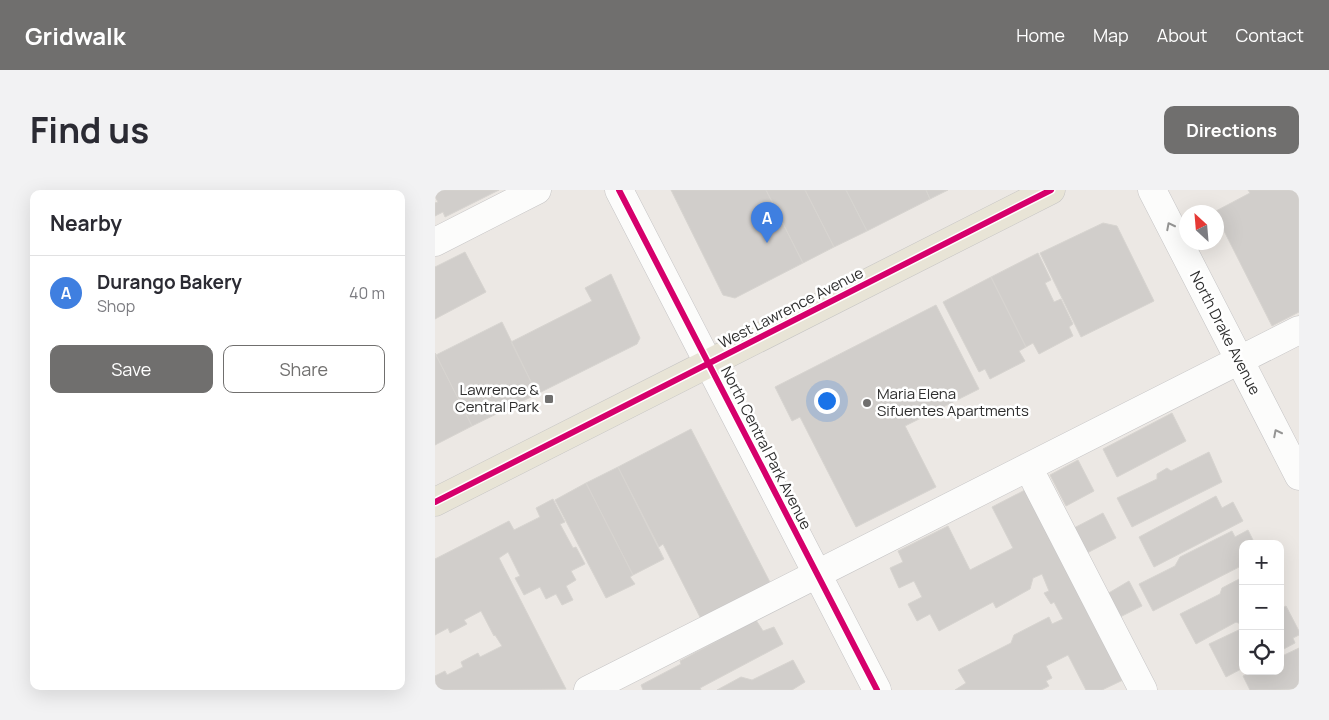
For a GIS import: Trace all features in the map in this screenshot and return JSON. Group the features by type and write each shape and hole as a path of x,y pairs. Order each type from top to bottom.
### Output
{"main road":[{"name":"West Lawrence Avenue","path":"435,502 1051,190"}],"street":[{"path":"435,242 537,190"},
{"name":"North Central Park Avenue","path":"619,190 877,690"},
{"name":"North Drake Avenue","path":"1152,190 1299,476"},
{"path":"600,687 817,574 1299,330"},
{"path":"1028,467 1143,690"}],"building":[{"path":"435,190 499,190 445,217 443,212 435,216 435,203 438,202 435,197"},
{"path":"671,190 766,190 803,263 735,298 723,295"},
{"path":"766,190 805,190 834,247 803,263"},
{"path":"805,190 846,190 867,231 834,247"},
{"path":"846,190 926,190 930,199 867,231"},
{"path":"926,190 948,190 930,199"},
{"path":"1248,190 1295,190 1299,198 1299,312 1272,326 1224,231 1224,207 1250,193"},
{"path":"1103,223 1117,226 1154,301 1081,337 1040,253"},
{"path":"465,252 486,292 435,319 435,267"},
{"path":"1038,253 1051,280 1045,283 1054,302 1061,299 1073,324 1069,327 1073,336 1039,354 1033,343 1026,347 991,277"},
{"path":"611,274 640,338 637,344 537,394 511,342 592,301 585,288"},
{"path":"991,277 1026,347 1019,351 1025,361 990,379 985,369 979,372 943,302"},
{"name":"Maria Elena Sifuentes Apartments","path":"936,305 979,389 905,426 936,487 856,527 800,417 792,421 775,387"},
{"path":"502,322 537,394 472,426 436,355"},
{"path":"435,353 472,426 435,445"},
{"path":"1172,413 1186,441 1117,477 1103,449"},
{"path":"691,429 773,588 703,623 663,544 659,547 618,467"},
{"path":"1209,452 1222,482 1132,527 1117,498 1157,479 1157,474 1167,468 1171,471"},
{"path":"1078,460 1094,491 1066,506 1050,475"},
{"path":"618,467 664,559 633,575 586,483"},
{"path":"586,483 633,575 630,577 635,584 606,598 555,500"},
{"path":"1025,490 1123,680 1102,690 1086,690 1068,655 1046,666 1052,678 1046,681 1049,686 1041,690 955,690 966,683 958,670 1011,643 1014,635 1049,617 1052,624 1063,619 1054,602 1051,604 1044,593 1049,591 1042,574 1033,578 1030,589 996,608 993,602 939,631 930,614 917,621 908,604 922,597 914,581 899,588 890,568 903,562 898,551 948,526 970,570 1013,548 992,507"},
{"path":"1216,496 1222,508 1233,502 1243,521 1154,567 1139,537"},
{"path":"553,499 565,522 560,524 573,548 576,547 585,564 571,571 576,580 566,586 573,600 562,605 556,594 546,599 540,587 524,595 515,578 520,576 508,552 499,558 566,689 435,690 435,676 445,671 447,675 463,667 461,662 478,653 480,657 502,646 494,636 481,611 464,620 467,624 450,633 448,628 435,635 435,559 509,521 514,530 540,517 536,508"},
{"path":"1103,513 1116,538 1087,553 1074,528"},
{"path":"1248,530 1253,540 1239,540 1239,567 1153,611 1139,584 1175,566 1180,557 1232,531 1235,537"},
{"path":"1239,579 1239,623 1236,622 1196,644 1180,614 1220,594 1222,588"},
{"path":"1129,581 1142,606 1120,617 1107,594"},
{"path":"1286,606 1299,631 1299,635 1293,638 1295,643 1284,649 1284,630 1284,607"},
{"path":"756,620 763,631 774,627 783,644 700,688 701,690 643,690 641,685 681,664 680,661"},
{"path":"1239,630 1239,670 1226,677 1209,644"},
{"path":"1299,648 1299,689 1250,690 1243,676 1284,675 1284,655"},
{"path":"793,660 805,682 792,690 717,690 741,677 752,680"}],"cycle path":[{"path":"619,190 877,690"},
{"path":"435,502 1051,190"}],"place":[{"name":"Durango Bakery","path":"767,243"},
{"name":"Lawrence & Central Park","path":"549,399"},
{"name":"Maria Elena Sifuentes Apartments","path":"867,403"}]}
